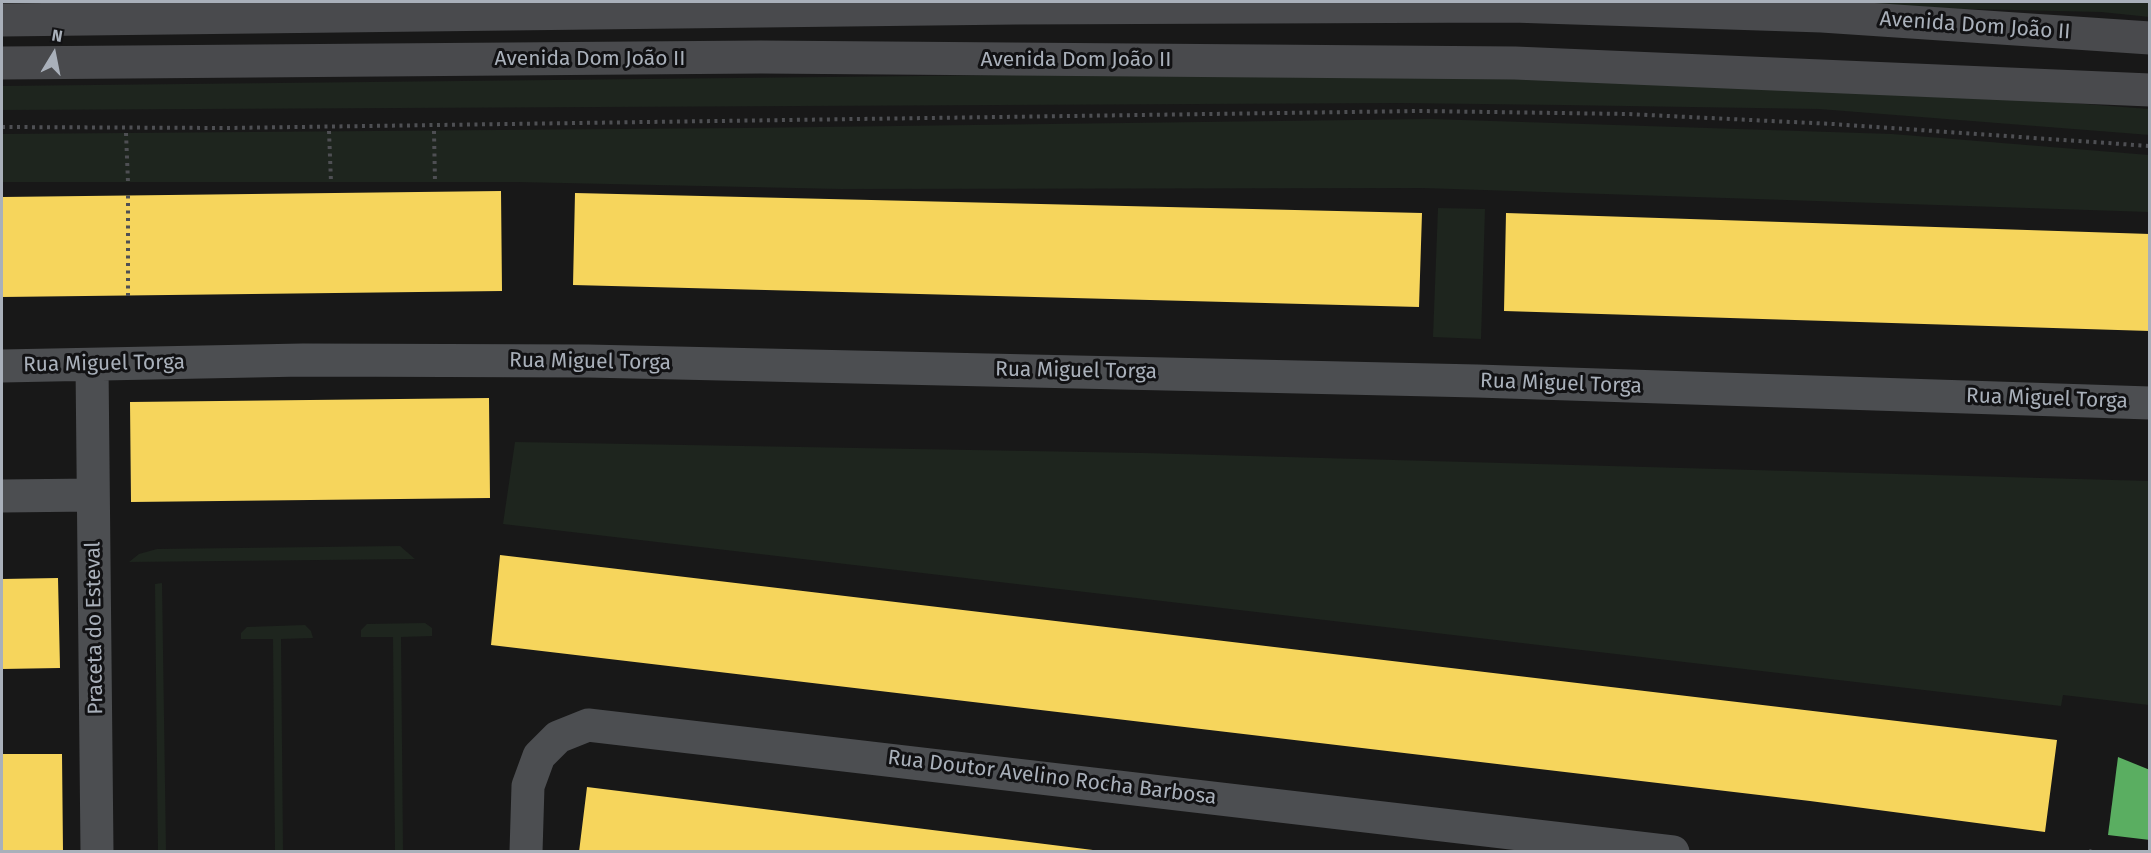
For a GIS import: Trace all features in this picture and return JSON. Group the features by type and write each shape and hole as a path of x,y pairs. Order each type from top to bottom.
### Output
{"main road":[{"name":"Avenida Dom João II","path":"2,20 1028,8 1512,6 1822,16 2150,38"},
{"name":"Avenida Dom João II","path":"2,63 761,57 1503,63 2150,90"}],"street":[{"name":"Rua Miguel Torga","path":"2,366 303,360 600,361 1465,381 2150,403"},
{"name":"Praceta do Esteval","path":"92,364 97,852"},
{"path":"2,496 93,495"},
{"name":"Rua Doutor Avelino Rocha Barbosa","path":"526,852 528,786 539,756 558,737 588,725 1673,852"}],"path":[{"path":"2,127 226,128 1420,111 1627,114 1833,124 2150,146"},
{"path":"329,131 331,182"},
{"path":"435,131 435,182"},
{"path":"126,133 128,182"},
{"path":"128,195 128,296"}],"shaded area":[{"path":"1660,2 2149,2 2150,17 2101,12"},
{"path":"1378,71 1812,83 2149,109 2150,135 1819,109 1399,103 2,110 2,86"},
{"path":"1431,119 1892,134 2149,155 2149,212 1423,188 841,189 517,182 2,182 2,134"},
{"path":"1438,208 1485,209 1481,339 1433,337"},
{"path":"515,442 1143,453 2149,481 2149,705 2063,695 2061,706 503,524"},
{"path":"400,546 415,559 129,562 139,554 157,549"},
{"path":"162,583 166,851 158,852 155,584"},
{"path":"425,623 432,628 432,636 401,637 403,851 395,851 393,637 361,637 361,630 367,624"},
{"path":"305,625 311,631 313,638 281,639 283,851 275,851 273,639 241,639 241,633 247,627"}],"building: Moradias":[{"path":"501,191 502,291 2,297 2,197"},
{"path":"575,193 1422,213 1419,307 573,285"},
{"path":"1506,213 2150,234 2150,331 1504,311"},
{"path":"489,398 490,498 131,502 130,402"},
{"path":"500,555 2057,740 2045,832 1810,801 491,645"},
{"path":"58,578 60,668 2,669 2,579"},
{"path":"2,754 62,754 63,852 2,852"},
{"path":"587,787 1093,850 1093,852 579,852"}],"building: Público":[{"path":"2118,757 2150,770 2150,840 2108,835"}]}
